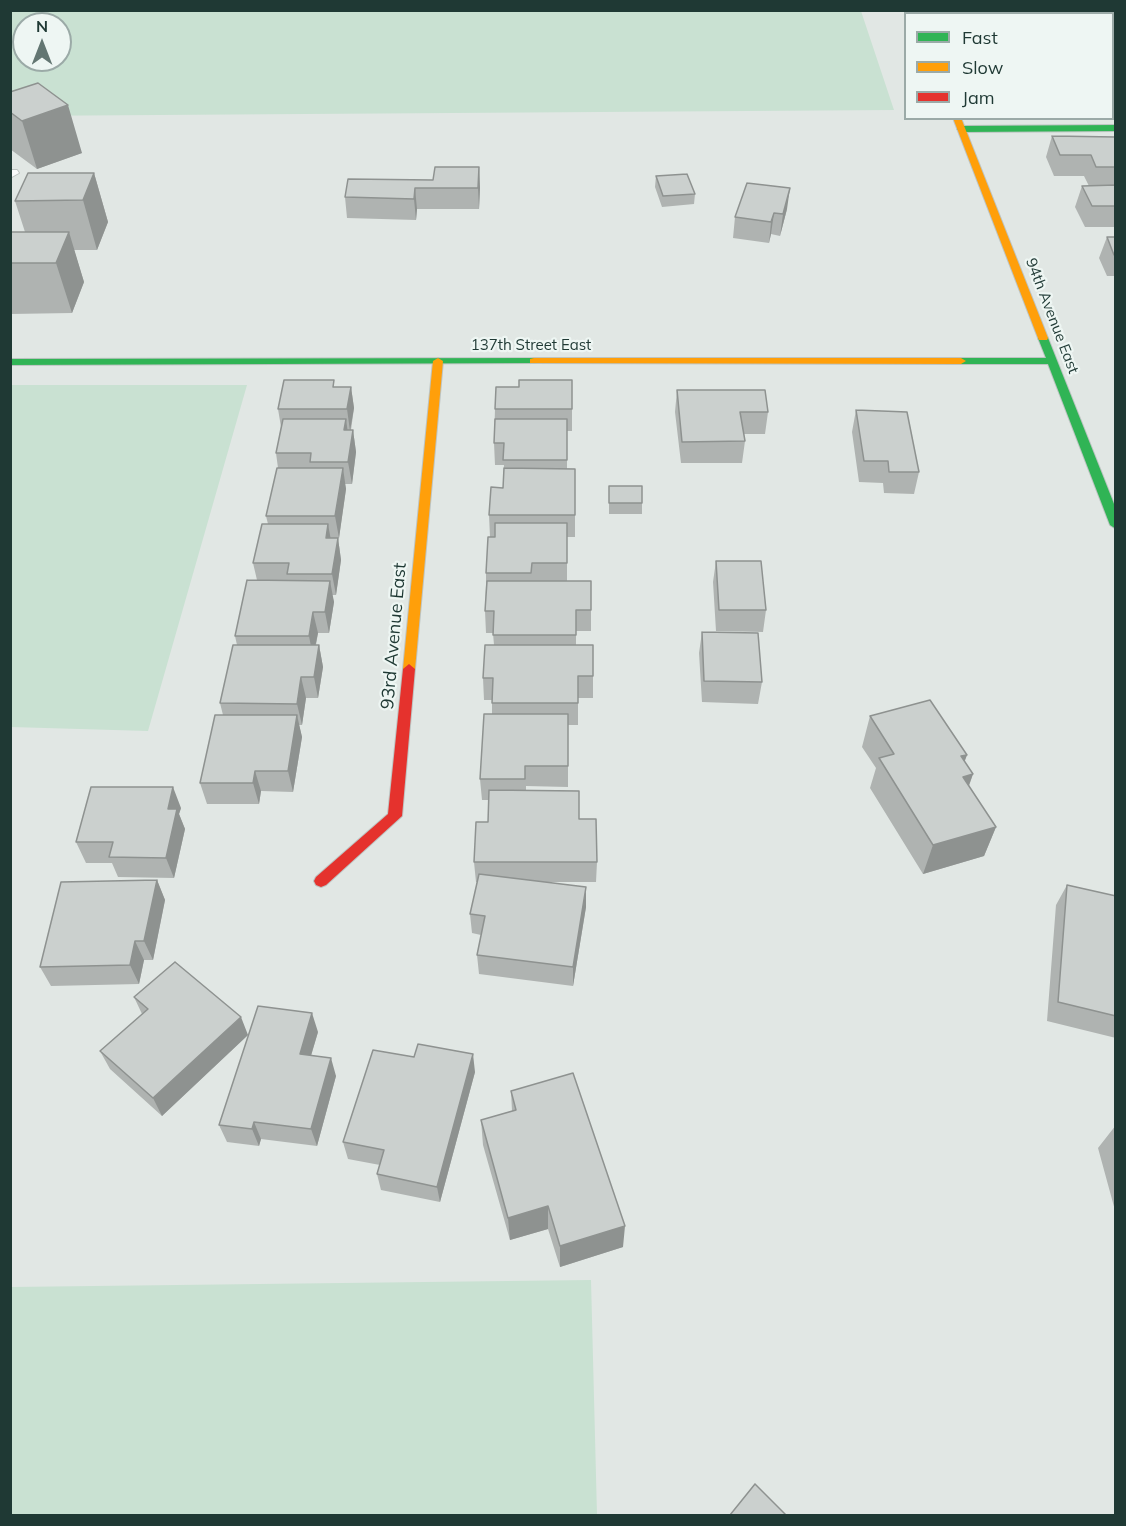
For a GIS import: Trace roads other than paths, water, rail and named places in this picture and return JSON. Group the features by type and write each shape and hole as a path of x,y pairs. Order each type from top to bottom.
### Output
{"street":[{"path":"959,124 1116,129"},
{"name":"94th Avenue East","path":"959,124 1116,525"},
{"name":"93rd Avenue East","path":"321,881 395,816 438,361"},
{"name":"137th Street East","path":"10,362 1052,361"}]}
